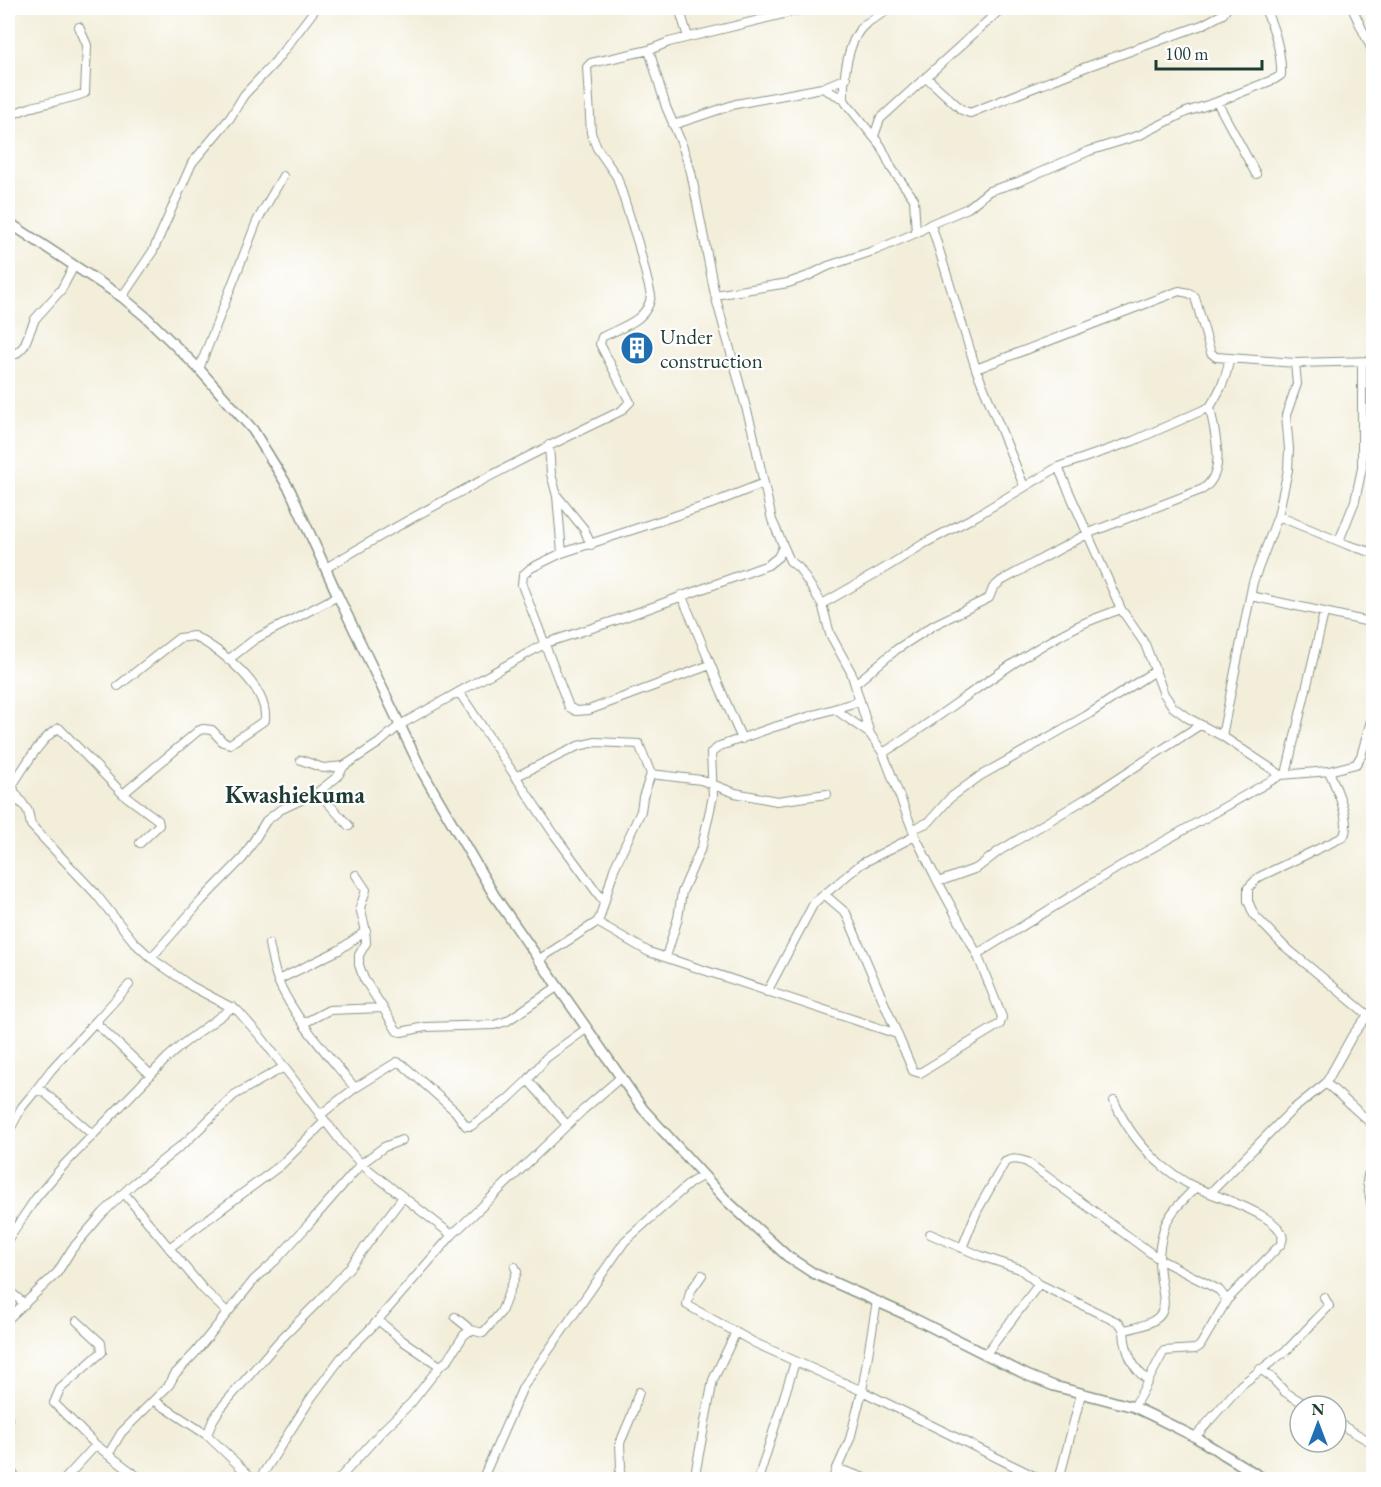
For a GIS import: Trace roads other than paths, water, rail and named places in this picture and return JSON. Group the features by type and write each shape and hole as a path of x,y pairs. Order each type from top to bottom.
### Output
{"street":[{"path":"122,297 153,251 192,163 230,118 244,95 275,62 316,8"},
{"path":"679,8 688,37"},
{"path":"326,568 410,517 549,445 621,411 630,402 600,340 643,316 651,304 651,295 638,243 617,177 597,148 591,133 587,67 591,63 649,50 669,42 808,8"},
{"path":"844,99 850,49 856,33 866,23 891,8"},
{"path":"874,136 880,119 1002,8"},
{"path":"926,77 962,110 970,113 1208,22 1223,15 1227,8"},
{"path":"716,296 788,283 828,266 876,250 968,208 989,191 1018,182 1089,151 1140,135 1186,112 1217,102 1281,75 1275,34 1264,8"},
{"path":"1352,8 1374,54"},
{"path":"8,116 20,109 68,100 85,93 87,45 79,27"},
{"path":"649,50 666,107 691,172 716,296 772,520 790,561 798,568 822,604 830,634 851,672 870,734 883,753 914,832 938,882 977,954 1002,1017 1001,1022 997,1027 916,1073 913,1071 846,913 824,894"},
{"path":"674,125 743,103 822,88 846,78"},
{"path":"822,88 844,99 881,146 892,169 914,199 916,233"},
{"path":"1217,102 1256,174"},
{"path":"199,369 258,221 283,176"},
{"path":"8,222 122,297 146,317 199,369 246,421 290,490 423,773 489,886 620,1078 643,1109 702,1176 786,1256 813,1273 877,1301 1037,1379 1081,1394 1134,1407 1195,1437 1259,1478"},
{"path":"931,224 976,369 1024,486"},
{"path":"8,351 16,354 24,346 35,319 61,290 74,267"},
{"path":"976,369 1179,291 1195,297 1211,353 1216,357 1295,363 1374,361"},
{"path":"822,604 1058,467 1133,441 1210,407 1221,389 1229,359"},
{"path":"1339,541 1355,501 1361,476 1362,362"},
{"path":"1222,736 1257,570 1278,516 1288,470 1286,415 1297,384 1295,363"},
{"path":"855,684 897,649 934,625 989,598 993,588 1001,581 1089,533 1203,489 1210,484 1216,472 1217,451 1210,407"},
{"path":"549,445 551,474 557,496 562,554"},
{"path":"1058,467 1121,609 1145,644 1164,694 1173,707 1284,774"},
{"path":"710,665 581,711 570,707 522,580 523,576 531,568 562,554 711,504 764,483"},
{"path":"557,496 584,529 591,545"},
{"path":"1278,516 1374,553"},
{"path":"768,565 778,557 783,547"},
{"path":"151,958 243,858 266,821 280,810 318,792 337,777 344,766 379,743 400,725 546,643 768,565 790,561"},
{"path":"228,660 255,639 338,596"},
{"path":"681,596 741,739"},
{"path":"1251,596 1374,623"},
{"path":"883,753 914,734 969,693 1054,639 1075,627 1121,609"},
{"path":"1284,774 1324,613"},
{"path":"118,686 183,637 194,636 228,660 257,688 266,716 265,720 230,744 223,742 212,730 198,731 123,794"},
{"path":"767,992 810,910 824,894 861,864 929,822 950,798 980,776 1086,716 1156,670"},
{"path":"459,692 554,834 604,902"},
{"path":"666,957 678,918 682,892 701,851 712,800 711,753 720,746 836,710 860,700"},
{"path":"836,710 870,734"},
{"path":"977,954 1122,865 1284,774 1329,771 1356,764 1361,756 1374,710"},
{"path":"938,882 977,868 999,851 1112,783 1200,725"},
{"path":"140,843 156,829 159,825 158,820 123,794 59,728 54,731 13,784 14,791 28,811 31,825 95,893 134,942 151,958 191,986 233,1007 261,1036 361,1164 452,1235"},
{"path":"515,777 578,746 596,742 639,744 651,774 641,811 614,869 597,922 538,960"},
{"path":"301,760 323,768 344,766"},
{"path":"1210,1192 1291,1111 1326,1083 1352,1036 1371,1018 1283,945 1254,915 1248,901 1248,888 1258,877 1343,837 1347,825 1329,771"},
{"path":"651,774 713,783 735,793 777,801 827,794"},
{"path":"318,792 349,826"},
{"path":"8,802 18,801 22,804"},
{"path":"356,875 366,890 360,908 366,932 366,943 359,955 359,965 364,979 397,1031 425,1027 494,1025 507,1021 557,987"},
{"path":"597,922 643,949 897,1034"},
{"path":"278,980 339,950 366,932"},
{"path":"269,944 278,980 304,1023 355,1088"},
{"path":"8,1134 22,1107 57,1062 129,985"},
{"path":"8,1239 36,1198 63,1166 151,1075 176,1050 233,1007"},
{"path":"304,1023 328,1011 383,1008"},
{"path":"98,1019 98,1025 151,1075"},
{"path":"169,1248 281,1165 323,1118 355,1088 397,1062 455,1111 466,1126 471,1126 507,1100 546,1058 586,1029"},
{"path":"8,1319 57,1273 72,1249 124,1193 187,1141 238,1092 284,1067"},
{"path":"259,1479 327,1375 452,1235 567,1125 620,1078"},
{"path":"528,1080 567,1125"},
{"path":"1326,1083 1374,1126"},
{"path":"36,1090 44,1092 93,1135"},
{"path":"1114,1101 1131,1133 1166,1168 1195,1188 1239,1203 1282,1230 1284,1236 1281,1244 1227,1300 1200,1346 1194,1349 1164,1351 1134,1407"},
{"path":"108,1455 121,1433 169,1385 175,1374 195,1353 226,1312 308,1225 361,1164 384,1147 402,1140"},
{"path":"962,1248 977,1211 1005,1162 1012,1158 1027,1162 1159,1259 1219,1290 1227,1300"},
{"path":"1374,1165 1368,1174 1367,1182 1374,1216"},
{"path":"482,1479 523,1387 625,1241 690,1183 702,1176"},
{"path":"1124,1330 1146,1326 1161,1314 1164,1290 1159,1259 1166,1222 1195,1188"},
{"path":"124,1193 203,1289 226,1312"},
{"path":"207,1435 220,1409 272,1348 350,1267 403,1197"},
{"path":"930,1234 1020,1269 1039,1284 1119,1323 1124,1330 1135,1367 1148,1380"},
{"path":"455,1317 471,1330 483,1333 501,1312 517,1272 515,1267"},
{"path":"702,1275 690,1292 687,1305 795,1362 862,1391 1042,1479"},
{"path":"985,1355 1039,1284"},
{"path":"8,1290 25,1305"},
{"path":"1195,1437 1241,1385 1288,1349 1329,1306 1324,1297"},
{"path":"832,1479 850,1439 862,1391 877,1301"},
{"path":"378,1320 403,1341 440,1366"},
{"path":"77,1321 101,1343 102,1352 60,1389 54,1403 96,1445 142,1479"},
{"path":"338,1479 411,1403 440,1366 447,1361 464,1335 471,1330"},
{"path":"693,1479 713,1380 735,1332"},
{"path":"758,1479 795,1362"},
{"path":"1260,1369 1288,1394"},
{"path":"618,1479 621,1467 620,1443 639,1392"},
{"path":"1059,1479 1081,1394"},
{"path":"155,1401 207,1435 254,1479"},
{"path":"1348,1429 1374,1444"},
{"path":"64,1479 96,1445"},
{"path":"836,1468 870,1479"},
{"path":"8,1469 19,1479"}],"place":[{"name":"Under construction","path":"637,348"}],"district":[{"name":"Kwashiekuma","path":"295,794"}]}
